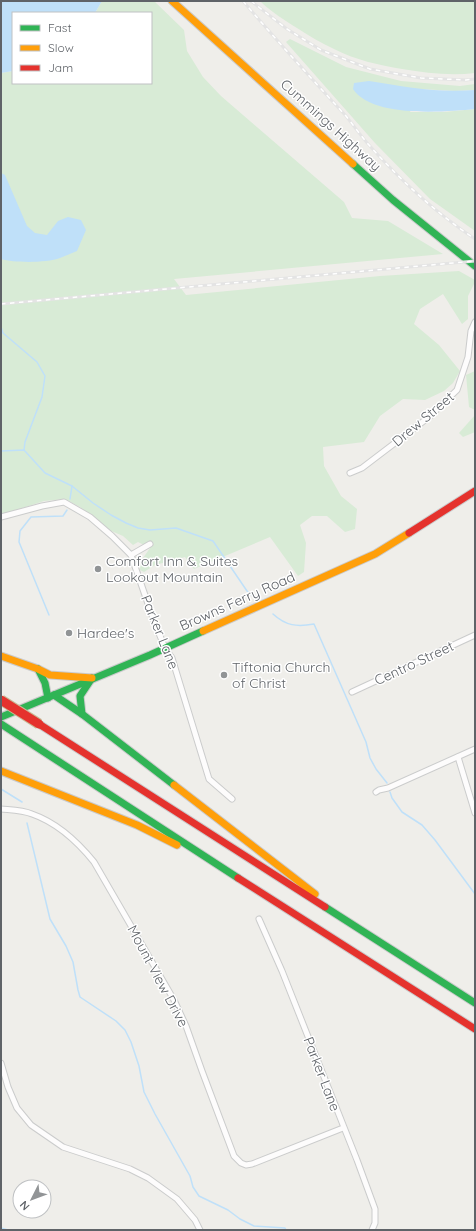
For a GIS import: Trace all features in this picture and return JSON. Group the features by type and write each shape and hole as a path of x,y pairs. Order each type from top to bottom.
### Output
{"main road":[{"name":"Cummings Highway","path":"172,1 393,200 475,266"},
{"name":"Browns Ferry Road","path":"1,717 165,648 375,554 475,491"},
{"path":"1,656 38,669 50,675 92,678 80,696 82,714"},
{"path":"38,669 51,696 82,714 362,931"},
{"path":"1,700 475,1003"},
{"path":"1,724 196,851 475,1029"},
{"path":"1,771 137,825 180,847 196,851"}],"street":[{"name":"Drew Street","path":"350,473 362,468 429,417 457,390 468,356 471,332 475,322"},
{"name":"Parker Lane","path":"1,517 42,506 64,502 90,517 131,555 154,621 165,648 172,658 209,778 232,799"},
{"path":"131,555 150,544"},
{"name":"Centro Street","path":"352,692 475,635"},
{"path":"376,792 475,749"},
{"path":"458,757 475,813"},
{"name":"Mount View Drive","path":"1,809 30,813 59,827 82,846 94,862 174,1000 186,1026 234,1156 241,1164 252,1164 343,1128"},
{"name":"Parker Lane","path":"259,919 282,971 375,1209 375,1223 372,1230"},
{"path":"1,1063 8,1087 17,1108 31,1125 63,1147 130,1169 148,1178 177,1199 195,1220 200,1230"}],"green space":[{"path":"102,1 154,1 184,30 187,51 203,77 221,96 344,202 352,218 388,221 443,254 174,279 186,295 380,276 459,271 475,280 468,296 468,319 462,324 443,294 420,309 414,324 439,345 460,371 453,383 444,391 425,400 403,399 380,416 364,442 323,447 324,466 341,496 357,509 355,529 345,532 327,516 312,516 300,525 306,543 304,572 298,576 270,537 194,569 185,557 155,565 144,572 140,570 141,561 150,548 138,542 133,545 123,536 109,530 80,507 65,499 44,501 1,515 1,73 12,71 12,84 152,84 152,12 96,12"},
{"path":"260,1 475,1 475,73 438,74 367,62 342,53 311,37 277,15"},
{"path":"290,39 346,67 401,81 460,86 475,84 475,90 455,91 420,89 410,112 444,112 475,109 475,231 430,199 375,143 286,42"},
{"path":"475,371 475,410 469,407 466,375"},
{"path":"475,415 475,432 463,437 459,433"}],"water":[{"path":"1,1 102,1 96,12 12,12 12,71 1,73"},
{"path":"369,81 435,90 475,90 475,109 428,112 392,109 376,105 362,98 353,89 354,83"},
{"path":"1,173 5,175 27,226 35,233 47,235 58,221 68,217 81,220 86,230 77,251 54,260 39,262 22,262 1,259"}],"waterway":[{"path":"1,327 3,333 37,362 45,376 42,397 25,442 24,450"},
{"path":"1,451 24,450 45,473 72,486 93,503 126,523 138,528 150,530 176,528 213,541 247,591 255,598"},
{"path":"70,499 72,486"},
{"path":"49,615 19,542 20,531 31,517 63,516 67,510"},
{"path":"273,614 282,621 292,625 314,624 366,742 370,758 376,769 387,783"},
{"path":"1,789 22,802"},
{"path":"390,792 392,798 402,812 422,825 435,840 475,894"},
{"path":"27,823 50,919 66,946 73,962 80,997 116,1021 125,1030 131,1042 139,1066 144,1092 190,1176 193,1187 199,1196 228,1210 240,1219 254,1226 285,1228 286,1230"},
{"path":"1,1228 8,1230"}],"railway":[{"path":"243,1 393,171 432,207 475,239"},
{"path":"251,1 287,29 321,50 370,69 421,78 475,79"},
{"path":"1,304 475,261"}],"traffic: fast":[{"path":"353,164 393,200 475,266"},
{"path":"1,717 150,655 203,631"},
{"path":"38,669 45,683 48,698"},
{"path":"92,678 80,696 82,714 174,785"},
{"path":"54,695 82,714"},
{"path":"1,724 238,878"},
{"path":"325,907 475,1003"}],"traffic: slow":[{"path":"172,1 353,164"},
{"path":"203,631 375,554 409,533"},
{"path":"1,656 38,669 50,675 92,678"},
{"path":"1,771 137,825 177,845"},
{"path":"174,785 315,894"}],"traffic: jam":[{"path":"409,533 475,491"},
{"path":"1,700 39,724"},
{"path":"39,724 325,907"},
{"path":"238,878 475,1029"}],"place":[{"name":"Comfort Inn & Suites Lookout Mountain","path":"98,569"},
{"name":"Hardee's","path":"69,633"},
{"name":"Tiftonia Church of Christ","path":"224,675"}]}
